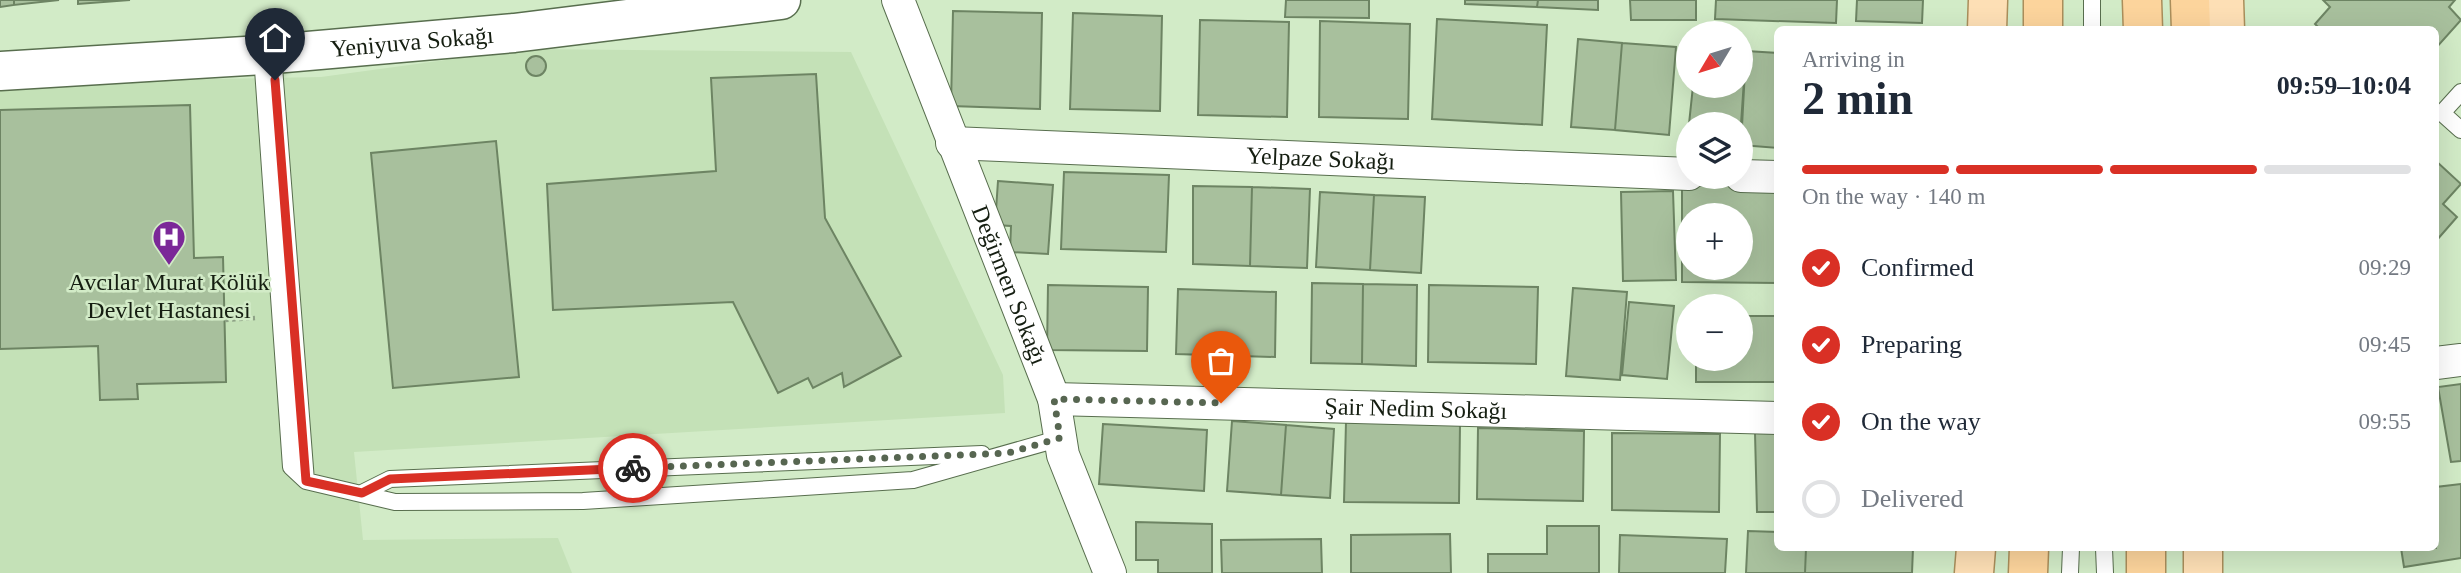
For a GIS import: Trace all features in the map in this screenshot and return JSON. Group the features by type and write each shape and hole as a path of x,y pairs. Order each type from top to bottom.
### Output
{"highway":[{"path":"2043,0 2043,26"},
{"path":"2143,0 2143,26"},
{"path":"2190,0 2191,26"},
{"path":"2028,573 2029,551"},
{"path":"2146,551 2146,573"}],"main road":[{"path":"1987,26 1988,0"},
{"path":"2224,0 2225,26"},
{"path":"1974,573 1976,551"},
{"path":"2203,551 2203,573"}],"street":[{"name":"Yeniyuva Sokağı","path":"0,71 267,55 514,33 781,0"},
{"name":"Değirmen Sokağı","path":"898,0 1054,399 1063,455 1110,573"},
{"name":"Yelpaze Sokağı","path":"952,143 1676,173"},
{"path":"1753,176 1774,177"},
{"path":"2439,363 2461,360"},
{"name":"Şair Nedim Sokağı","path":"1054,399 1774,418"}],"lane":[{"path":"2092,0 2092,26"},
{"path":"267,55 290,467 306,481 396,502 624,498 913,480 1060,438"},
{"path":"267,55 306,481"},
{"path":"2461,92 2442,113 2461,130"},
{"path":"362,493 390,479 1008,453"},
{"path":"2070,551 2070,573"},
{"path":"2104,551 2105,573"}],"shaded area":[{"path":"527,49 851,52 1003,375 1005,413 354,452 363,540 558,538 572,573 0,573 0,83 321,77"}],"building":[{"path":"0,0 14,0 14,5 0,7"},
{"path":"14,0 59,0 14,5"},
{"path":"78,0 130,0 78,4"},
{"path":"1286,0 1369,0 1369,18 1285,17"},
{"path":"1465,0 1538,0 1537,7 1465,4"},
{"path":"1538,0 1598,0 1598,10 1537,7"},
{"path":"1630,0 1696,0 1696,20 1631,20"},
{"path":"1716,0 1837,0 1836,23 1715,19"},
{"path":"1857,0 1923,0 1922,23 1856,21"},
{"path":"2323,0 2455,0 2449,7 2461,20 2439,45 2439,26 2317,26 2315,24 2330,7"},
{"path":"953,11 1042,13 1040,109 951,106"},
{"path":"1073,13 1162,16 1160,111 1070,109"},
{"path":"1437,19 1547,25 1542,125 1432,119"},
{"path":"1200,20 1289,22 1287,117 1198,115"},
{"path":"1320,21 1410,24 1408,119 1319,117"},
{"path":"1578,39 1622,43 1615,130 1571,127"},
{"path":"1622,43 1676,47 1669,135 1615,130"},
{"path":"1754,52 1774,53 1774,148 1753,146 1753,112 1743,112 1744,98 1754,98"},
{"path":"536,56 543,59 546,66 543,73 536,76 529,73 526,66 529,59"},
{"path":"816,74 825,218 901,356 844,387 842,373 813,388 808,378 778,393 733,302 553,310 547,184 716,171 711,78"},
{"path":"1692,98 1743,98 1742,112 1690,112"},
{"path":"190,105 194,258 223,257 226,382 137,384 138,399 100,400 98,346 0,349 0,110"},
{"path":"496,141 519,377 393,388 371,153"},
{"path":"2439,164 2461,184 2443,204 2457,217 2439,238"},
{"path":"1064,172 1169,175 1166,252 1061,249"},
{"path":"998,181 1053,185 1048,254 1010,252 1011,226 995,225"},
{"path":"1193,186 1252,187 1250,266 1193,264"},
{"path":"1753,186 1774,186 1774,283 1682,282 1753,280 1753,203 1682,203 1682,189 1753,189"},
{"path":"1252,187 1310,189 1307,268 1250,266"},
{"path":"1673,191 1676,280 1623,281 1621,192"},
{"path":"1320,192 1374,195 1370,270 1316,267"},
{"path":"1374,195 1425,197 1421,273 1370,270"},
{"path":"1312,283 1363,284 1362,364 1311,363"},
{"path":"1363,284 1417,285 1416,366 1362,364"},
{"path":"1048,285 1148,287 1147,351 1047,350"},
{"path":"1429,285 1538,287 1536,364 1428,362"},
{"path":"1573,288 1627,292 1620,380 1566,376"},
{"path":"1178,289 1276,292 1275,357 1176,354"},
{"path":"1629,302 1674,306 1667,379 1622,375"},
{"path":"1753,316 1774,316 1774,382 1696,382 1696,371 1753,371"},
{"path":"2461,384 2461,461 2451,462 2439,387"},
{"path":"1232,421 1286,425 1281,495 1227,491"},
{"path":"1346,422 1460,424 1459,503 1344,502"},
{"path":"1103,424 1207,430 1204,491 1099,484"},
{"path":"1286,425 1334,429 1330,498 1281,495"},
{"path":"1478,428 1584,431 1583,501 1477,499"},
{"path":"1612,433 1720,434 1719,512 1612,510"},
{"path":"1755,433 1774,433 1774,512 1757,512"},
{"path":"2461,484 2461,558 2404,567 2401,551 2439,551 2439,487"},
{"path":"1136,522 1212,524 1212,573 1158,573 1158,560 1136,560"},
{"path":"1547,526 1599,526 1599,573 1488,573 1488,554 1547,554"},
{"path":"1748,531 1774,532 1774,551 1806,551 1805,573 1746,573"},
{"path":"1450,534 1451,573 1351,573 1351,535"},
{"path":"1620,535 1727,539 1725,573 1619,573"},
{"path":"1321,539 1322,573 1222,573 1221,540"},
{"path":"1806,551 1913,551 1912,573 1805,573"}],"way so far":[{"path":"633,468 1008,453 1060,438 1054,399 1221,403"}],"place":[{"name":"Avcılar Murat Kölük Devlet Hastanesi","path":"169,267"}],"route":[{"path":"275,80 306,481 362,493 390,479 633,468"}]}
